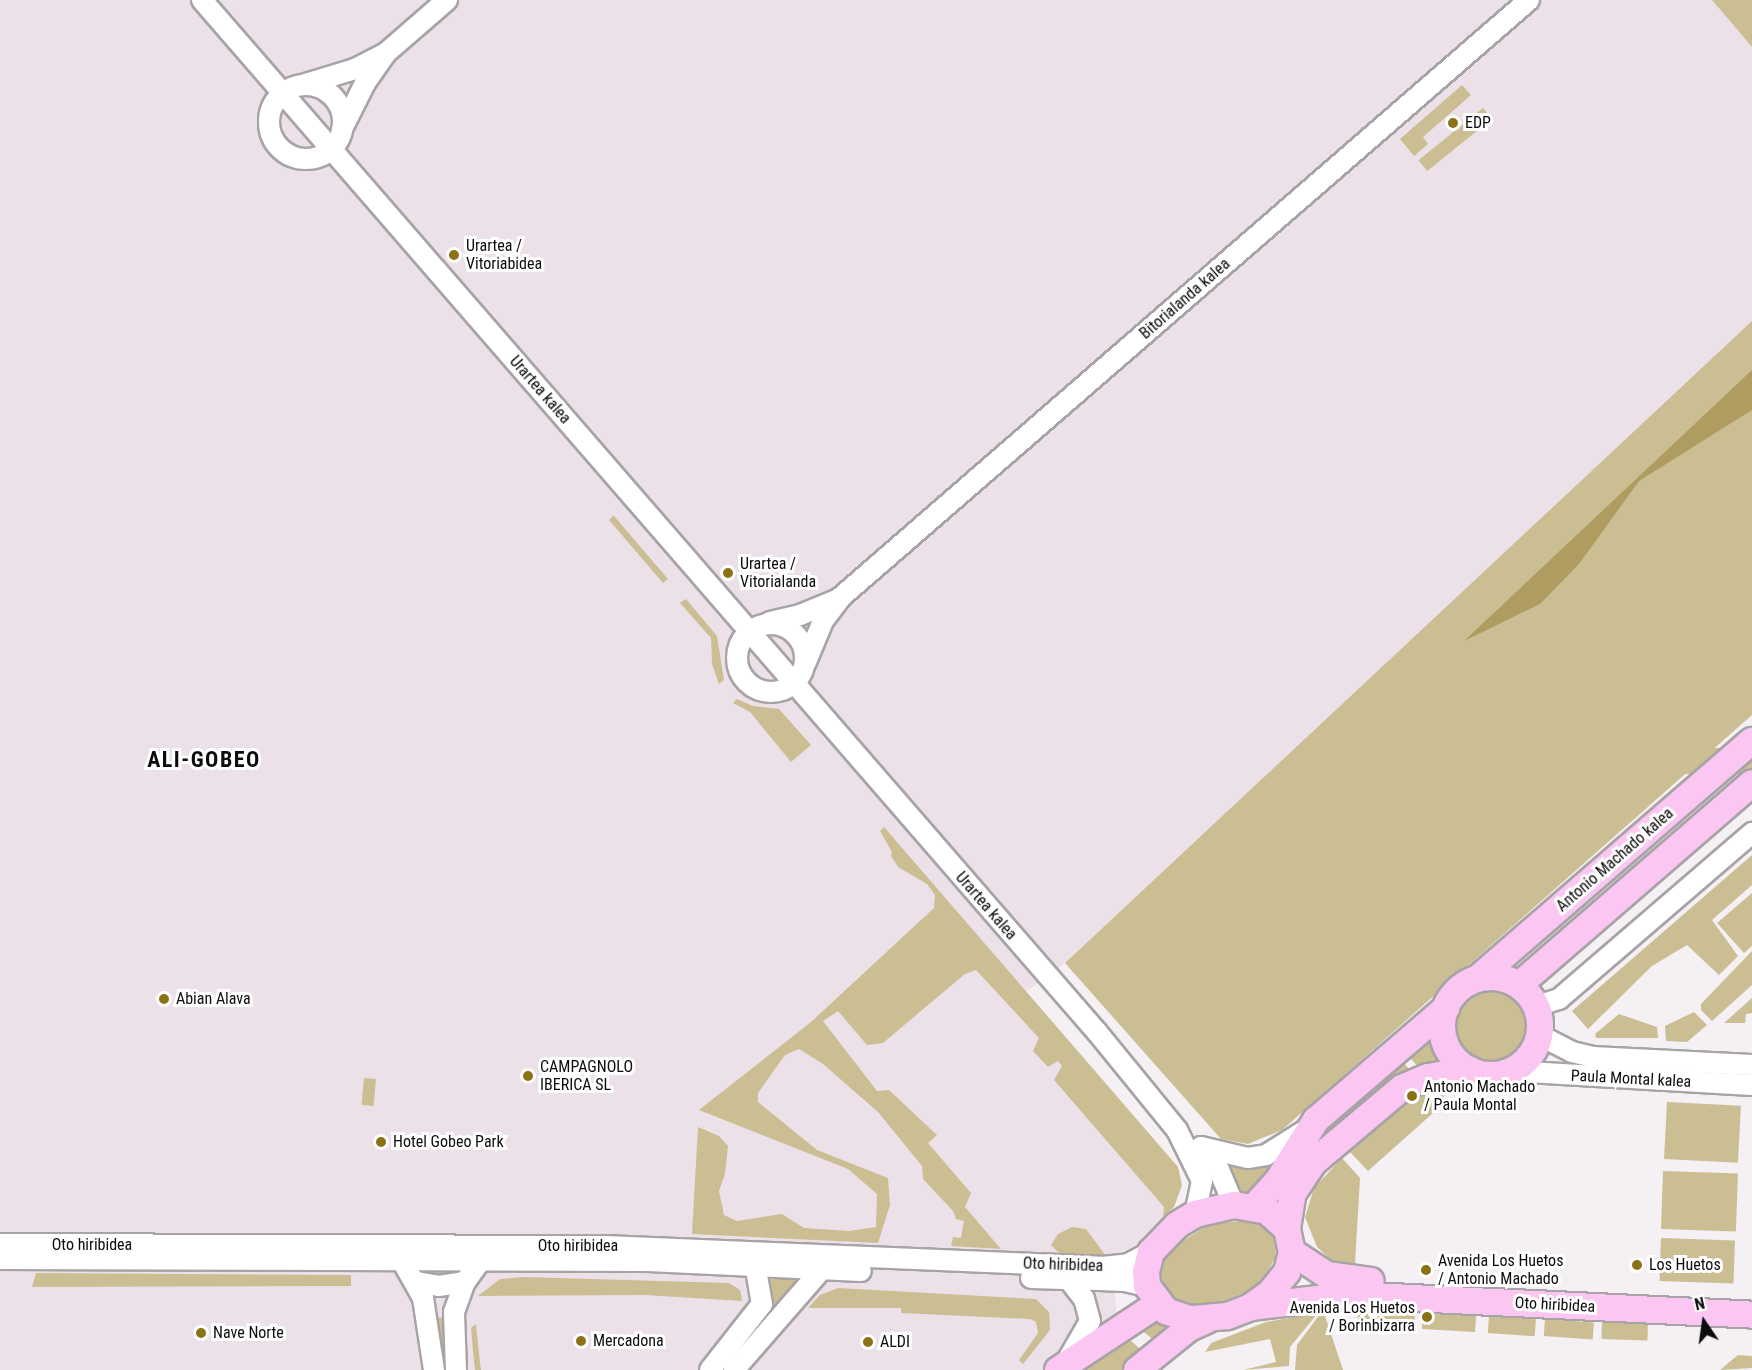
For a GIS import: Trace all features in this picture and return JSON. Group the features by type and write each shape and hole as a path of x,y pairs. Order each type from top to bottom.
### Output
{"main road":[{"name":"Antonio Machado kalea","path":"1478,979 1752,741"},
{"name":"Antonio Machado kalea","path":"1519,986 1752,783"},
{"path":"1137,1370 1189,1328 1207,1320 1251,1307 1280,1282 1290,1240 1293,1192 1314,1162 1402,1088 1428,1077 1470,1070 1490,1074 1510,1071 1529,1057 1539,1035 1536,1006 1519,986 1506,979 1478,979 1458,990 1446,1008 1311,1127 1279,1179 1245,1206"},
{"path":"1446,1008 1442,1022 1446,1044 1458,1062 1470,1070"},
{"path":"1207,1320 1178,1317 1153,1295 1146,1272 1151,1252 1177,1225 1195,1214 1245,1206 1278,1217 1290,1240"},
{"name":"Oto hiribidea","path":"1290,1240 1318,1270 1353,1281 1752,1300"},
{"path":"1062,1366 1153,1295"},
{"name":"Oto hiribidea","path":"1251,1307 1350,1295 1752,1315"}],"street":[{"name":"Urartea kalea","path":"202,0 792,685 1097,1032 1177,1130 1202,1181 1195,1214"},
{"path":"386,53 365,83 331,150 306,159 285,153 277,145 271,135 270,114 283,93 355,69 386,53 447,0"},
{"name":"Bitorialanda kalea","path":"806,662 823,621 841,597 1529,0"},
{"path":"302,85 327,92 336,101 342,129"},
{"name":"Bitorialanda kalea","path":"767,623 800,615 841,597"},
{"path":"767,623 783,625 796,633 804,646 806,662 792,685 768,692 745,680 736,656 747,633 767,623"},
{"path":"1536,1006 1559,999 1752,833"},
{"name":"Paula Montal kalea","path":"1539,1035 1572,1052 1593,1057 1752,1065"},
{"name":"Paula Montal kalea","path":"1510,1071 1752,1085"},
{"path":"1201,1148 1233,1157 1266,1155 1311,1127"},
{"name":"Urartea kalea","path":"1177,1130 1201,1148 1245,1206"},
{"name":"Oto hiribidea","path":"0,1244 605,1246 1101,1267 1128,1264 1151,1252"},
{"name":"Oto hiribidea","path":"0,1259 481,1260 755,1265 1125,1281 1153,1295"},
{"path":"400,1260 417,1282 428,1316 434,1370"},
{"path":"456,1370 453,1323 465,1282 481,1260"},
{"path":"710,1370 762,1304 755,1265"},
{"path":"734,1370 822,1269"},
{"path":"1062,1366 1090,1321 1084,1299 1069,1280"},
{"path":"417,1282 439,1286 465,1282"}],"shaded area":[{"path":"0,0 1712,0 1752,47 1752,321 1065,963 1015,1000 1165,1196 1163,1216 1134,1246 1110,1256 1122,1355 1107,1370 0,1370"},
{"path":"1712,0 1752,0 1752,47"},
{"path":"1462,85 1471,95 1423,137 1428,144 1414,156 1400,139"},
{"path":"1483,108 1492,119 1427,171 1418,160"},
{"path":"1752,321 1752,715 1282,1130 1248,1144 1221,1139 1065,963"},
{"path":"1752,370 1752,410 1639,481 1579,564 1540,604 1464,641"},
{"path":"614,515 668,579 663,583 609,520"},
{"path":"686,599 717,636 724,680 719,684 712,664 711,638 680,603"},
{"path":"737,699 753,706 779,709 811,745 791,762 750,712 733,703"},
{"path":"1412,748 1752,748 1752,774 1412,774"},
{"path":"884,827 1178,1167 1182,1185 1174,1207 1163,1216 1164,1207 1054,1080 1062,1066 1058,1061 1048,1067 1033,1051 1039,1038 976,970 965,974 883,1043 867,1045 838,1011 823,1021 877,1091 889,1090 937,1135 928,1143 971,1193 965,1207 1001,1249 951,1246 953,1237 961,1238 964,1221 956,1219 953,1211 923,1179 922,1166 878,1112 823,1064 799,1049 785,1055 758,1093 758,1102 817,1150 888,1178 890,1205 878,1243 692,1234 698,1127 719,1136 728,1146 725,1174 719,1191 724,1215 737,1221 782,1214 804,1228 849,1231 876,1227 877,1194 848,1169 699,1110 811,1022 934,908 935,895 927,884 898,867 891,856 892,852 880,831"},
{"path":"1752,855 1752,885 1712,920 1738,956 1719,975 1687,945 1652,966 1588,1029 1572,1011"},
{"path":"1752,893 1752,946 1744,953 1717,923"},
{"path":"1752,951 1752,985 1712,1021 1701,1010 1701,1004"},
{"path":"1491,987 1506,990 1519,999 1528,1012 1531,1027 1528,1042 1519,1055 1506,1064 1491,1067 1476,1064 1463,1055 1454,1042 1451,1027 1454,1012 1463,999 1476,990"},
{"path":"1752,998 1752,1013 1746,1014 1745,1023 1724,1023"},
{"path":"1694,1012 1707,1025 1687,1042 1666,1041 1665,1026"},
{"path":"1619,1014 1657,1027 1658,1038 1596,1038 1595,1034"},
{"path":"1435,1027 1438,1049 1449,1064 1422,1071 1404,1051"},
{"path":"1398,1056 1414,1075 1337,1135 1325,1120"},
{"path":"364,1078 376,1079 374,1106 362,1105"},
{"path":"1435,1090 1444,1096 1442,1105 1368,1171 1350,1152 1407,1103"},
{"path":"1667,1102 1741,1106 1738,1163 1664,1159"},
{"path":"1282,1156 1257,1193 1247,1195 1236,1189 1225,1162"},
{"path":"1342,1158 1360,1178 1355,1264 1347,1266 1330,1259 1317,1247 1305,1217 1314,1188"},
{"path":"1663,1171 1738,1174 1736,1232 1661,1229"},
{"path":"1238,1221 1258,1223 1275,1238 1276,1257 1263,1279 1248,1291 1219,1303 1185,1305 1170,1298 1160,1274 1162,1260 1171,1249 1207,1225"},
{"path":"1072,1227 1086,1229 1106,1256 1061,1255 1051,1245 1058,1234"},
{"path":"1661,1238 1735,1241 1733,1284 1659,1281"},
{"path":"772,1272 809,1274 772,1315 765,1310"},
{"path":"36,1273 351,1275 351,1286 32,1287"},
{"path":"523,1277 729,1283 740,1290 742,1301 645,1295 478,1296 500,1279"},
{"path":"838,1288 1036,1299 1049,1312 1050,1330 1023,1364 1019,1360 1038,1333 1036,1322 1030,1319 901,1313 901,1308 808,1308 820,1295"},
{"path":"1323,1310 1343,1370 1295,1370 1297,1345"},
{"path":"1358,1310 1415,1313 1414,1328 1357,1325"},
{"path":"1318,1313 1290,1347 1289,1366 1243,1370 1276,1362 1270,1339 1205,1352 1211,1343 1266,1322"},
{"path":"1432,1314 1476,1316 1475,1332 1422,1329 1422,1318 1432,1319"},
{"path":"1489,1316 1536,1319 1535,1336 1488,1333"},
{"path":"448,1317 452,1370 438,1370 434,1318"},
{"path":"1151,1317 1172,1325 1158,1343 1136,1326"},
{"path":"1545,1319 1594,1322 1593,1339 1544,1336"},
{"path":"1602,1322 1648,1324 1647,1341 1601,1339"},
{"path":"476,1324 481,1370 475,1370 471,1328"},
{"path":"1122,1333 1146,1354 1129,1370 1075,1370"},
{"path":"1738,1355 1752,1356 1752,1368 1720,1370"}],"place":[{"name":"EDP","path":"1453,123"},
{"name":"Urartea / Vitoriabidea","path":"454,255"},
{"name":"Urartea / Vitorialanda","path":"728,573"},
{"name":"Abian Alava","path":"164,999"},
{"name":"CAMPAGNOLO IBERICA SL","path":"528,1076"},
{"name":"Antonio Machado / Paula Montal","path":"1412,1096"},
{"name":"Hotel Gobeo Park","path":"381,1142"},
{"name":"Los Huetos","path":"1637,1265"},
{"name":"Avenida Los Huetos / Antonio Machado","path":"1426,1270"},
{"name":"Avenida Los Huetos / Borinbizarra","path":"1427,1317"},
{"name":"Nave Norte","path":"201,1333"},
{"name":"Mercadona","path":"581,1341"},
{"name":"ALDI","path":"868,1342"}],"district":[{"name":"ALI-GOBEO","path":"204,760"}]}
